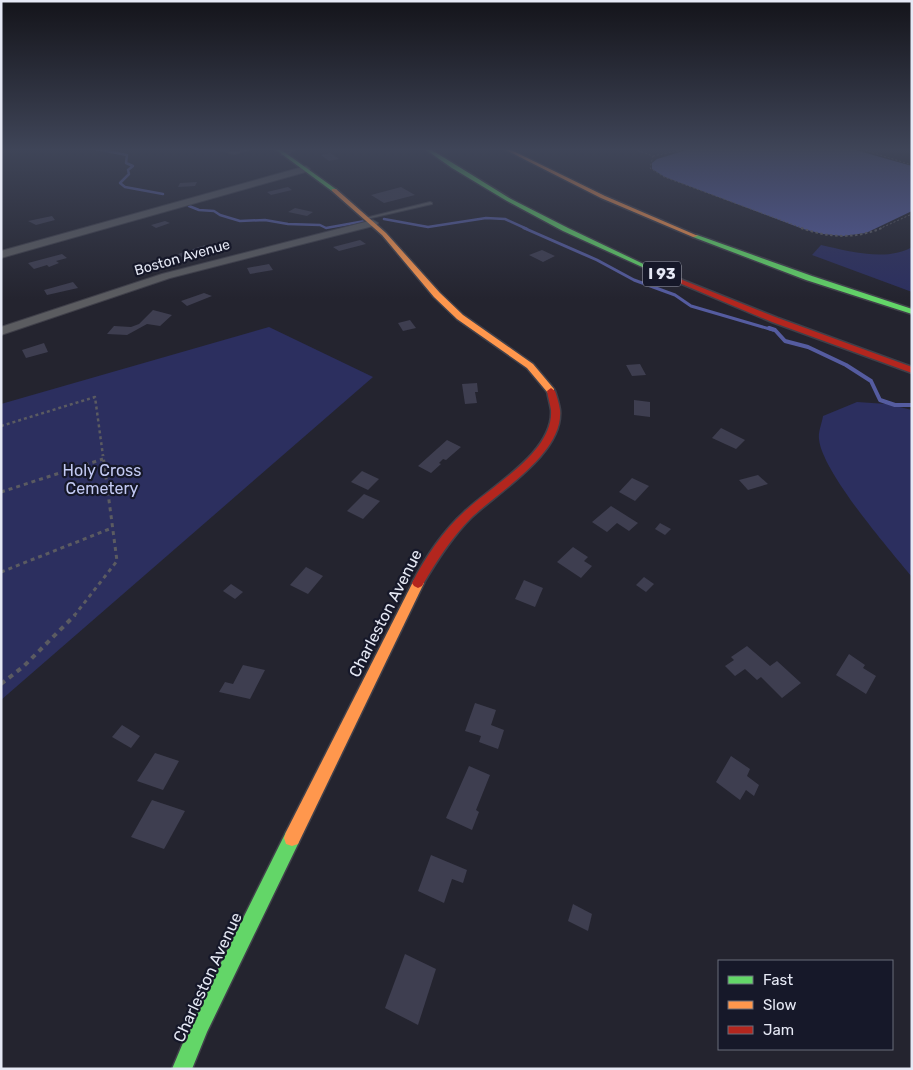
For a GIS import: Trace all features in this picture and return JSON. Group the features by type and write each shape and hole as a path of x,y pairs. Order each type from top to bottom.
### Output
{"main road":[{"name":"Charleston Avenue","path":"182,1069 200,1026 404,609 436,551 466,516 532,459 548,440 556,421 555,401 547,383 533,368 478,331 450,308 370,221 343,199"},
{"name":"I 93","path":"507,199 576,235 674,279 776,320 912,370"},
{"path":"612,199 677,227 773,264 912,312"}],"street":[{"path":"1,255 200,199"},
{"name":"Boston Avenue","path":"1,331 175,274 370,221"}],"lane":[{"path":"370,221 430,203"}],"path":[{"path":"724,199 818,234 838,237 861,236 912,214"},
{"path":"1,426 95,397 116,561 82,608 24,666 1,684"},
{"path":"1,492 103,458"},
{"path":"1,572 112,527"}],"green space":[{"path":"821,245 879,255 891,254 912,247 912,292 812,255"},
{"name":"Holy Cross Cemetery","path":"269,327 373,377 1,700 1,404"},
{"path":"857,402 887,404 912,410 912,577 858,510 832,471 823,453 819,436 823,416"}],"water":[{"path":"723,199 912,199 912,211 866,233 843,236 803,229"}],"building":[{"path":"377,199 400,199 384,203"},
{"path":"295,208 313,212 307,216 288,212"},
{"path":"52,216 55,220 36,225 28,221"},
{"path":"165,221 170,223 156,228 151,225"},
{"path":"360,240 366,244 339,251 333,247"},
{"path":"205,245 210,249 183,258 178,254"},
{"path":"542,250 555,256 543,262 529,255"},
{"path":"62,254 67,258 56,261 59,263 49,267 47,265 34,269 28,263"},
{"path":"269,264 273,270 250,274 247,268"},
{"path":"73,282 78,288 47,295 44,290"},
{"path":"204,293 212,296 187,306 181,301"},
{"path":"153,310 172,315 160,326 147,324 127,335 107,334 114,326 131,327 139,324"},
{"path":"410,320 416,328 403,331 398,323"},
{"path":"44,343 48,352 26,358 22,350"},
{"path":"640,364 646,375 632,376 626,365"},
{"path":"477,383 478,392 475,392 477,403 465,404 462,384"},
{"path":"634,400 650,402 650,417 634,415"},
{"path":"721,428 745,440 736,449 712,438"},
{"path":"447,440 461,447 446,460 443,459 439,463 441,464 431,473 418,466"},
{"path":"362,471 379,479 368,490 351,482"},
{"path":"758,475 768,484 748,490 739,480"},
{"path":"632,478 649,486 635,501 619,492"},
{"path":"364,494 380,501 363,519 347,511"},
{"path":"611,506 638,523 629,531 617,523 607,532 592,522"},
{"path":"660,523 671,529 665,535 655,529"},
{"path":"573,547 588,557 584,561 592,566 581,578 557,562"},
{"path":"306,567 323,576 308,594 290,585"},
{"path":"644,577 654,584 646,592 636,585"},
{"path":"524,580 543,588 535,607 515,599"},
{"path":"231,584 243,592 235,599 223,591"},
{"path":"747,646 770,666 777,661 801,683 782,698 761,677 757,680 745,669 735,676 725,666 734,660 731,657"},
{"path":"849,654 865,665 863,668 876,676 866,694 836,675"},
{"path":"243,665 265,670 250,699 219,692 225,682 233,684"},
{"path":"475,703 496,710 491,725 504,730 498,749 479,742 481,736 465,731"},
{"path":"122,725 140,736 131,748 112,737"},
{"path":"155,753 179,761 163,790 137,781"},
{"path":"731,756 750,769 747,776 759,785 754,796 746,790 740,800 716,782"},
{"path":"469,766 490,775 476,810 479,812 472,830 446,818"},
{"path":"152,800 185,811 164,849 131,837"},
{"path":"431,855 467,870 463,883 452,879 444,903 418,891"},
{"path":"573,904 592,914 588,931 568,921"},
{"path":"405,954 436,969 418,1025 385,1008"}],"waterway":[{"path":"189,206 199,210 214,211 220,215 240,221 265,220 288,224 320,225 326,228 365,221"},
{"path":"384,219 428,227 486,218 505,219 527,229"},
{"path":"524,228 597,260 634,280 675,295 691,306 773,330"},
{"path":"769,328 775,330 785,341 808,347 846,365 871,381 880,400 895,405 912,405"}],"traffic: fast":[{"path":"507,199 594,243 653,270"},
{"path":"695,236 809,278 912,312"},
{"path":"182,1069 200,1026 292,838"}],"traffic: slow":[{"path":"344,199 384,234 437,295 460,317 530,366 551,391"},
{"path":"608,199 695,236"},
{"path":"292,838 418,583"}],"traffic: jam":[{"path":"653,270 775,320 912,370"},
{"path":"418,583 440,548 467,515 530,462 543,446 552,429 556,411 551,391"}]}
